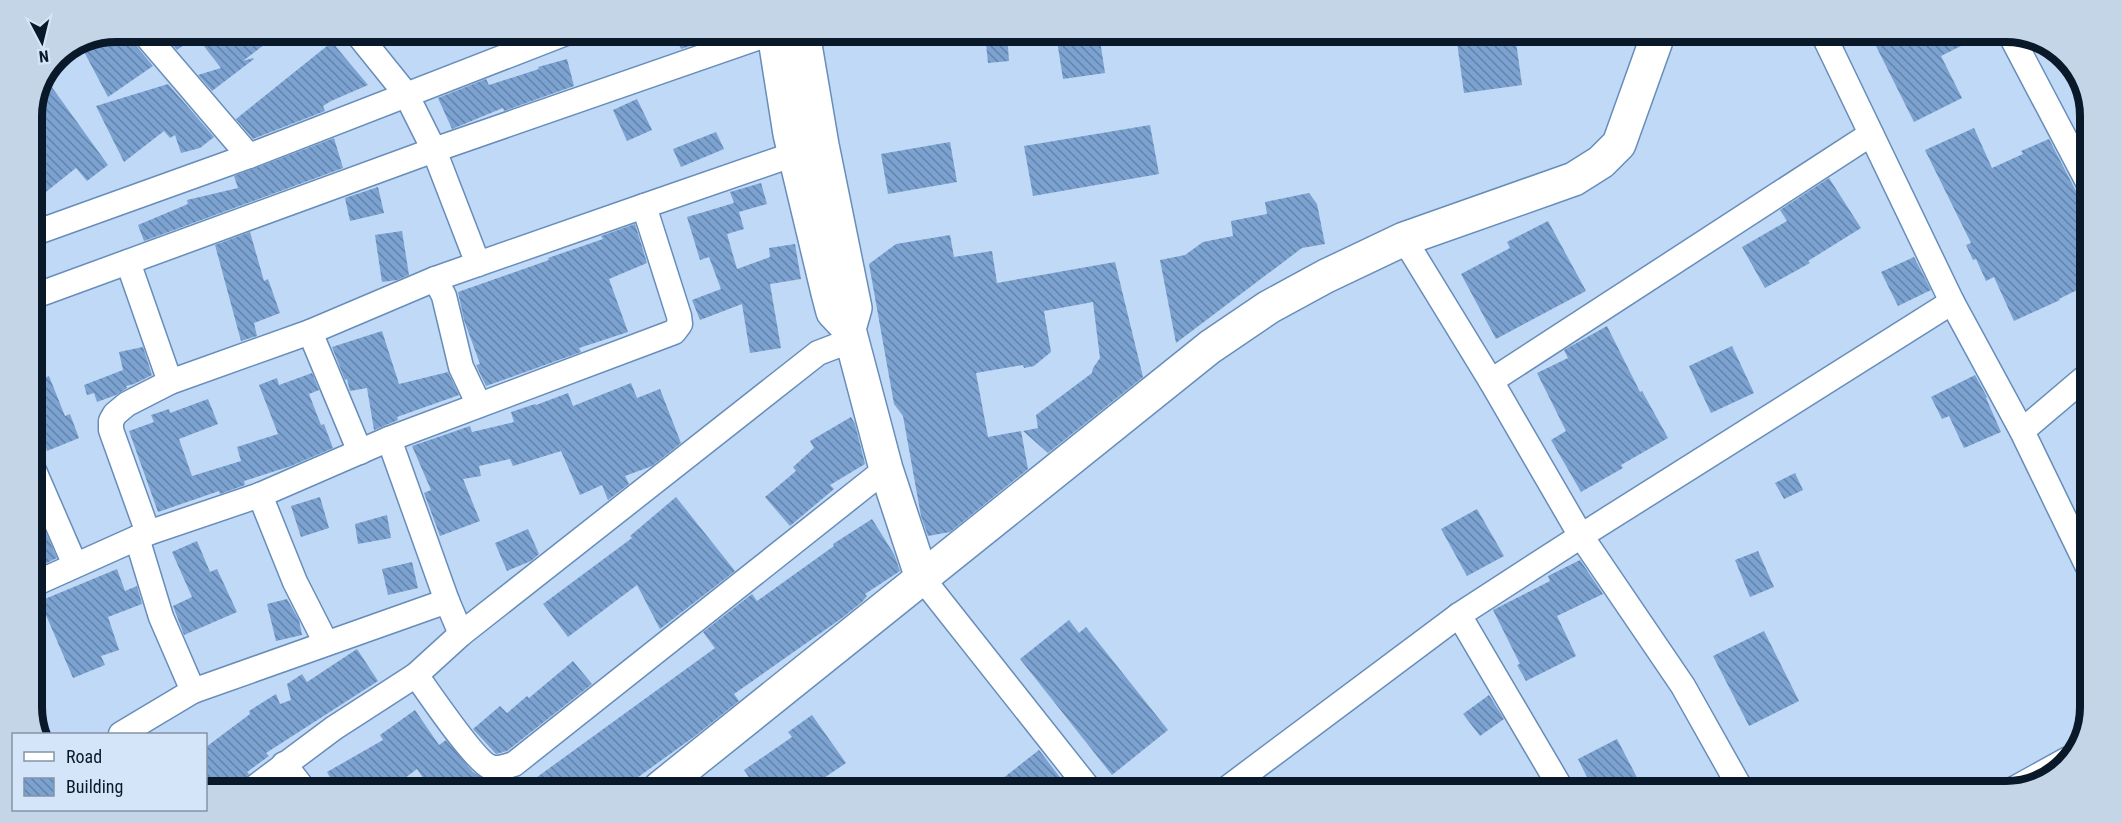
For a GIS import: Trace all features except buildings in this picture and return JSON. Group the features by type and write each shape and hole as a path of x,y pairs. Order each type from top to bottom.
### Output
{"main road":[{"path":"775,42 809,149"},
{"path":"803,42 809,149 833,312 851,335 886,469 922,578"},
{"path":"669,781 1210,347 1269,307 1326,276 1404,239 1574,179 1601,162 1619,144 1655,42"}],"street":[{"path":"152,42 249,156"},
{"path":"364,42 406,94 434,150 478,264"},
{"path":"42,230 249,156 542,42"},
{"path":"42,293 434,150 746,42"},
{"path":"1827,42 1952,302 2022,431 2080,551"},
{"path":"2015,43 2080,159"},
{"path":"1491,381 1871,134"},
{"path":"193,691 161,617 143,535 111,430 111,421 115,414 127,404 170,382 310,332 435,279 809,149"},
{"path":"42,580 143,535 260,495 388,440 677,330 680,324 675,301 644,206"},
{"path":"1404,239 1491,381 1581,536 1683,686 1736,781"},
{"path":"128,262 170,382"},
{"path":"435,279 444,296 461,367 479,405"},
{"path":"1237,781 1459,615 1952,302"},
{"path":"310,332 360,452"},
{"path":"263,781 284,764 416,675 461,634 818,353 851,335"},
{"path":"2022,431 2080,382"},
{"path":"388,440 461,634"},
{"path":"416,675 476,755 490,767 501,768 514,764 886,469"},
{"path":"42,489 75,565"},
{"path":"260,495 295,582 326,643"},
{"path":"922,578 1083,781"},
{"path":"124,733 193,691 447,601"},
{"path":"1459,615 1557,781"},
{"path":"284,764 297,781"}]}
